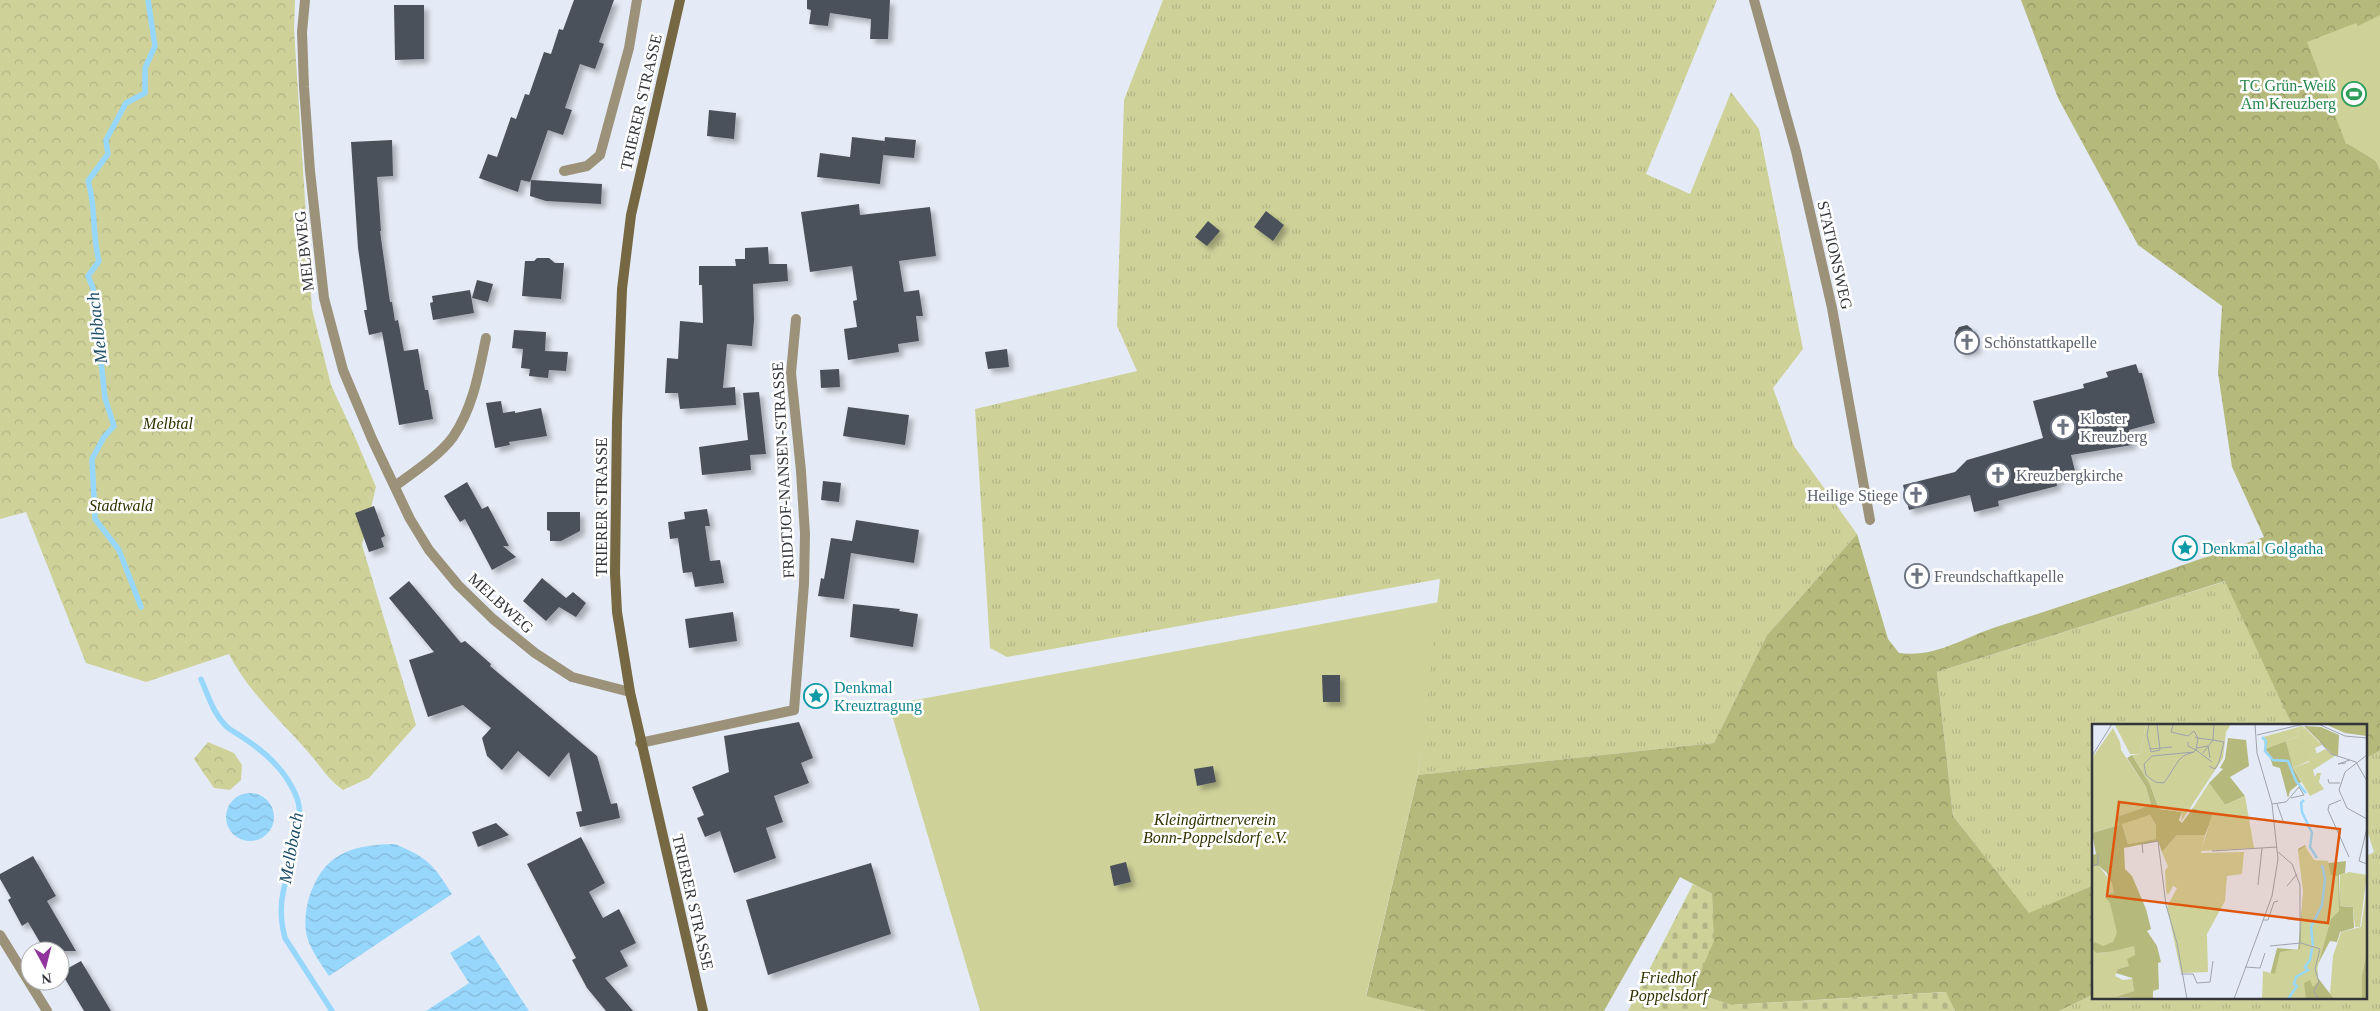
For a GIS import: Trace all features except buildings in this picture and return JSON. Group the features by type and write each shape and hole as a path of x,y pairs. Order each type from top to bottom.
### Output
{"street":[{"name":"MELBWEG","path":"305,0 302,32 305,103 324,298 342,370 410,518 430,550 458,586 493,620 535,653 572,677 630,692"},
{"name":"TRIERER STRASSE","path":"564,171 587,166 595,162 600,155 629,48 637,0"},
{"name":"TRIERER STRASSE","path":"680,0 633,206 622,288 617,421 615,573 617,612 640,743 703,1011"},
{"name":"STATIONSWEG","path":"1754,0 1796,151 1832,308 1870,520"},
{"name":"FRIDTJOF-NANSEN-STRASSE","path":"640,743 794,710 804,584 805,534 791,373 796,318"},
{"path":"395,486 424,464 453,437 474,395 486,338"},
{"path":"0,935 47,1011"}],"green space":[{"name":"Melbtal","path":"0,0 295,0 294,29 312,309 331,385 376,487 362,545 416,725 369,778 343,790 338,787 257,696 237,669 229,654 146,682 86,663 26,512 0,519"},
{"path":"1163,0 1717,0 1646,174 1690,194 1731,92 1759,129 1803,349 1773,388 1794,446 1857,534 1767,635 1714,743 1418,775 1440,579 1007,657 990,648 975,409 1137,371 1117,326 1124,100"},
{"path":"2021,0 2380,0 2380,17 2348,143 2376,161 2380,170 2380,751 2368,757 2368,724 2292,724 2225,581 1937,672 1953,816 2029,913 2092,886 2092,995 2059,1011 1955,1011 1945,992 1731,1005 1692,992 1713,941 1712,894 1680,877 1604,1011 1426,1011 1366,997 1418,775 1714,743 1767,635 1857,534 1888,639 1899,653 1912,654 1937,650 1996,627 2264,537 2232,467 2218,373 2222,306 2138,245 2058,98"},
{"name":"TC Grün-Weiß Am Kreuzberg","path":"2380,15 2380,170 2376,161 2346,144 2307,42 2356,23 2358,26"},
{"path":"2226,581 2292,724 2092,724 2092,886 2029,914 1953,816 1937,672"},
{"name":"Kleingärtnerverein Bonn-Poppelsdorf e.V.","path":"1439,602 1418,775 1366,996 1426,1011 980,1011 889,705"},
{"path":"208,742 234,753 242,765 241,780 230,790 214,788 194,759"},
{"path":"2380,751 2380,1011 2059,1011 2092,995 2092,998 2368,998 2368,855 2374,852 2368,833 2368,757"},
{"name":"Friedhof Poppelsdorf","path":"1693,884 1712,894 1714,941 1692,992 1731,1005 1946,992 1955,1011 1628,1011"}],"water":[{"path":"245,793 255,793 267,800 274,812 274,822 267,834 255,841 245,841 237,837 230,830 226,822 226,812 230,804 237,797"},
{"path":"395,844 429,863 452,894 329,976 307,938 306,909 313,887 327,865 336,857 357,848"},
{"path":"479,935 529,1011 426,1011 469,983 450,953"}],"waterway":[{"name":"Melbbach","path":"141,607 119,550 95,519 92,459 104,437 114,426 105,398 93,288 88,276 99,261 88,181 108,154 106,140 126,103 145,93 145,68 155,46 148,0"},
{"name":"Melbbach","path":"201,679 211,704 221,721 276,764 288,780 297,798 300,820 283,894 283,926 285,938 332,1011"}],"place":[{"name":"TC Grün-Weiß Am Kreuzberg","path":"2354,94"},
{"name":"Schönstattkapelle","path":"1967,342"},
{"name":"Kloster Kreuzberg","path":"2063,427"},
{"name":"Kreuzbergkirche","path":"1998,475"},
{"name":"Heilige Stiege","path":"1916,495"},
{"name":"Denkmal Golgatha","path":"2185,548"},
{"name":"Freundschaftkapelle","path":"1917,576"},
{"name":"Denkmal Kreuztragung","path":"816,696"}],"park label":[{"name":"Stadtwald","path":"121,505"}]}
